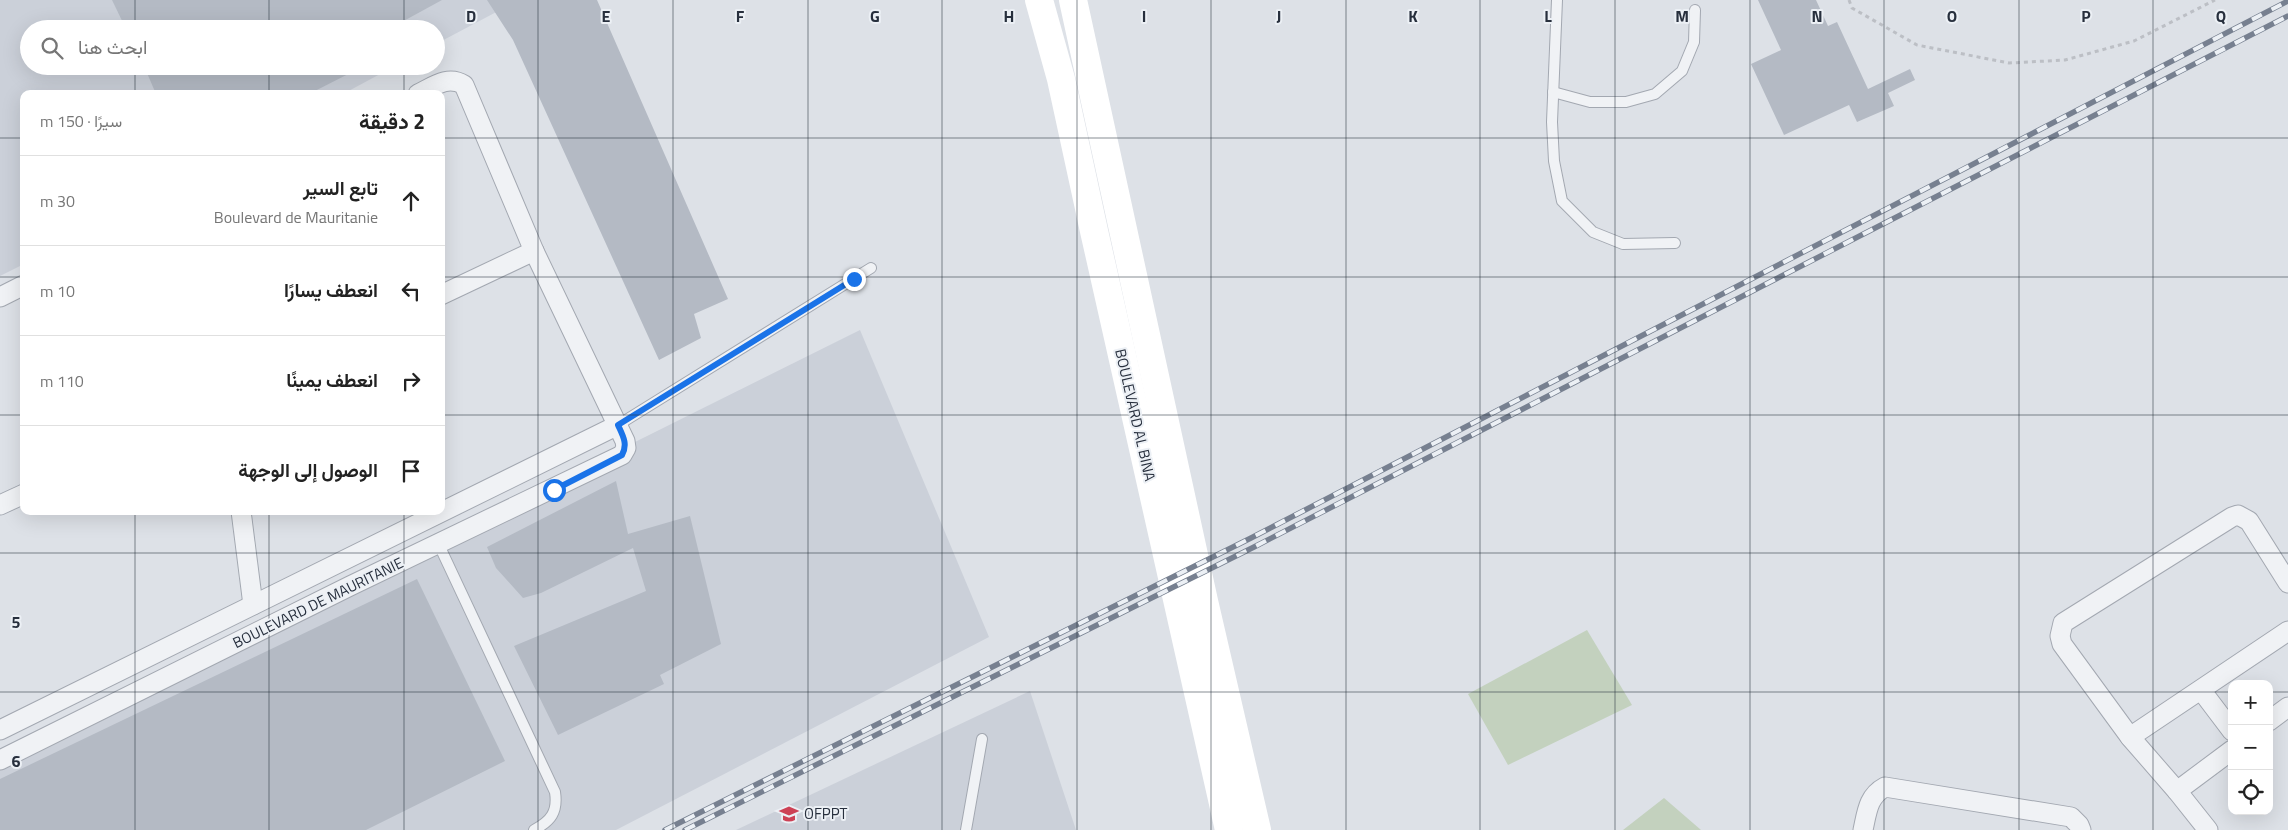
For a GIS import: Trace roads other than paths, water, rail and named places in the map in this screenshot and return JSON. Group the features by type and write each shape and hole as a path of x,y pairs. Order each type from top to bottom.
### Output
{"main road":[{"name":"BOULEVARD AL BINA","path":"1039,0 1061,79 1229,830"},
{"name":"BOULEVARD AL BINA","path":"1073,0 1206,610 1257,830"}],"street":[{"path":"426,90 445,81 455,80 464,85 534,251 622,433"},
{"path":"445,293 534,251"},
{"path":"0,297 20,287"},
{"name":"BOULEVARD DE MAURITANIE","path":"0,730 253,605 622,433 626,448 620,458 350,586 0,760"},
{"path":"0,505 20,496"},
{"path":"242,515 253,605"},
{"path":"2208,830 2177,791 2130,738 2062,644 2060,636 2063,623 2238,515 2249,521 2288,583"},
{"path":"2130,738 2288,631"},
{"path":"2201,690 2228,725"},
{"path":"2273,718 2288,707"},
{"path":"2177,791 2228,753"},
{"path":"1863,830 1870,801 1876,792 1886,786 2071,817 2079,824 2081,830"}],"lane":[{"path":"1557,0 1552,122 1554,161 1562,201 1593,232 1623,244 1675,243"},
{"path":"1553,92 1590,102 1626,102 1655,94 1682,71 1694,42 1695,10"},
{"path":"622,433 871,268"},
{"path":"439,545 555,792 556,809 553,816 546,824 534,830"},
{"path":"966,830 982,739"}],"railway":[{"path":"665,830 1251,538 2288,1"},
{"path":"685,830 1254,547 2288,16"}],"place":[{"name":"OFPPT","path":"789,814"}]}
